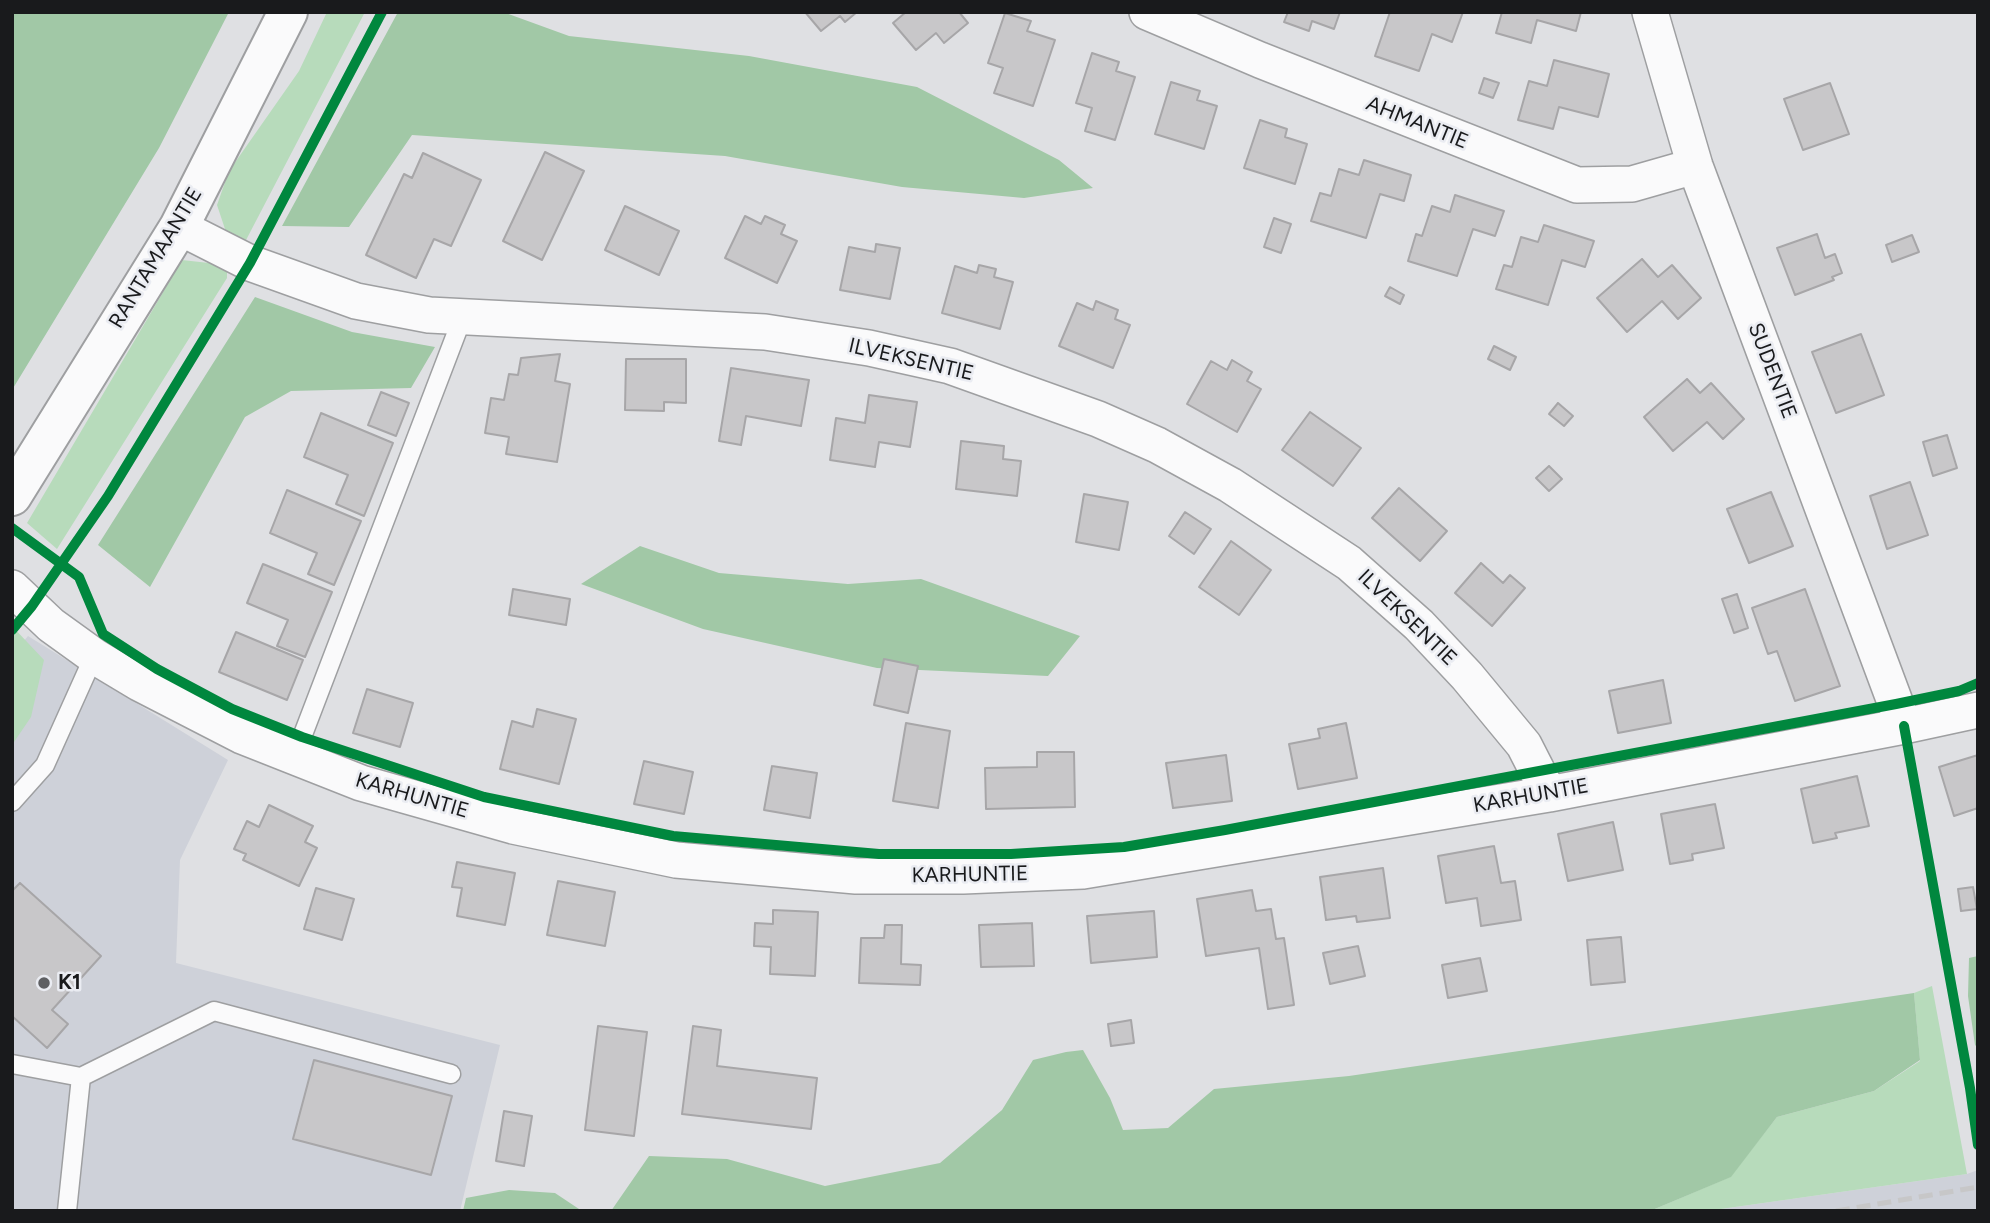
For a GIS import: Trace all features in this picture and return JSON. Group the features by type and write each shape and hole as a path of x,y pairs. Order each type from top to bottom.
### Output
{"main road":[{"name":"RANTAMAANTIE","path":"12,496 178,227 288,12"}],"street":[{"name":"AHMANTIE","path":"1147,12 1577,185 1632,184 1695,166"},
{"name":"SUDENTIE","path":"1650,12 1695,166 1904,726"},
{"name":"ILVEKSENTIE","path":"178,227 250,263 356,301 429,314 765,332 869,348 950,366 1109,424 1157,445 1230,485 1349,563 1419,625 1467,676 1524,745 1549,794"},
{"name":"KARHUNTIE","path":"12,588 51,625 94,656 139,682 242,736 361,783 513,826 676,860 856,877 1083,871 1549,794 1978,710"}],"lane":[{"path":"296,757 463,316"},
{"path":"12,802 46,765 94,656"},
{"path":"12,1064 81,1077 214,1011 451,1074"},
{"path":"67,1211 81,1077"}],"shaded area":[{"path":"28,636 228,760 180,860 176,963 500,1045 460,1211 12,1211 12,655"},
{"path":"1978,1170 1978,1211 1707,1211 1967,1174"}],"green space":[{"path":"12,12 229,12 159,148 12,390"},
{"path":"327,12 365,12 245,242 226,232 217,205 229,171 299,71"},
{"path":"398,12 503,12 569,36 749,56 917,87 1059,160 1093,188 1024,198 902,187 725,156 412,135 349,227 282,226"},
{"path":"182,260 227,265 227,278 57,549 27,523"},
{"path":"255,297 352,332 435,347 411,388 291,391 245,417 150,587 98,545"},
{"path":"640,546 719,573 848,584 921,579 1080,636 1048,676 877,668 703,629 581,584"},
{"path":"12,626 44,660 31,717 12,745"},
{"path":"1978,956 1978,1048 1975,1045 1968,996 1969,958"},
{"path":"1932,986 1967,1174 1707,1211 1650,1211 1730,1177 1777,1117 1874,1091 1920,1061 1914,993"},
{"path":"1914,993 1920,1060 1874,1091 1777,1117 1731,1177 1650,1211 611,1211 649,1156 727,1159 825,1186 940,1163 1002,1110 1033,1060 1066,1052 1083,1050 1110,1098 1123,1130 1168,1128 1214,1089 1349,1076"},
{"path":"509,1190 555,1193 582,1211 463,1211 466,1198"}],"building":[{"path":"805,12 857,12 845,22 840,16 821,31"},
{"path":"906,12 959,12 968,23 944,43 936,33 916,50 893,23"},
{"path":"1288,12 1340,12 1334,29 1312,21 1309,31 1284,22"},
{"path":"1390,12 1463,12 1452,42 1432,34 1419,71 1375,56"},
{"path":"1502,12 1581,12 1576,31 1537,20 1531,43 1496,33"},
{"path":"1005,13 1031,21 1027,31 1055,40 1033,106 994,93 1003,68 988,63"},
{"path":"1092,53 1119,62 1116,71 1135,77 1115,140 1085,131 1092,108 1076,103"},
{"path":"1554,60 1609,74 1598,117 1559,107 1553,129 1518,120 1529,81 1547,86"},
{"path":"1484,78 1499,83 1493,98 1479,93"},
{"path":"1171,82 1200,91 1197,100 1217,106 1204,149 1155,134"},
{"path":"1830,83 1849,134 1803,150 1784,99"},
{"path":"1260,120 1287,129 1285,137 1307,144 1295,184 1244,168"},
{"path":"545,152 584,171 542,260 503,241"},
{"path":"423,153 481,180 451,246 434,239 416,278 366,255 404,174 412,178"},
{"path":"1364,160 1411,175 1404,201 1380,194 1366,238 1311,221 1320,193 1331,196 1339,169 1359,175"},
{"path":"1455,195 1504,211 1495,236 1473,229 1457,276 1408,261 1416,234 1422,236 1432,206 1450,212"},
{"path":"625,206 679,231 659,275 605,250"},
{"path":"745,216 761,224 765,216 785,225 781,234 797,241 777,283 725,258"},
{"path":"1274,218 1291,224 1281,253 1264,247"},
{"path":"1544,225 1594,241 1585,267 1562,260 1548,305 1496,289 1504,265 1512,267 1521,237 1538,242"},
{"path":"1817,234 1825,258 1835,254 1842,273 1832,277 1834,280 1795,295 1777,248"},
{"path":"1912,235 1919,252 1892,262 1886,245"},
{"path":"876,244 900,248 890,299 840,290 849,247 875,252"},
{"path":"1642,259 1658,277 1672,265 1701,298 1678,319 1662,301 1627,332 1597,298"},
{"path":"979,265 996,269 994,277 1013,282 1000,329 942,313 955,266 977,273"},
{"path":"1390,287 1404,295 1400,304 1385,296"},
{"path":"1096,301 1118,310 1115,319 1130,325 1113,368 1059,346 1077,303 1093,310"},
{"path":"1861,334 1884,395 1836,413 1812,352"},
{"path":"1494,346 1516,357 1510,370 1488,359"},
{"path":"560,354 555,381 570,384 557,462 506,454 509,437 485,433 491,398 504,400 509,374 518,375 521,358"},
{"path":"626,359 686,359 686,403 664,402 664,411 625,410"},
{"path":"1232,360 1252,372 1247,381 1261,389 1237,432 1187,404 1211,361 1227,370"},
{"path":"731,368 809,380 801,426 746,416 741,445 719,441"},
{"path":"1687,379 1700,393 1711,383 1744,419 1723,439 1707,422 1673,451 1644,417"},
{"path":"381,392 409,403 396,436 368,425"},
{"path":"869,395 917,402 910,447 879,442 875,467 830,460 836,418 865,423"},
{"path":"1558,403 1573,416 1564,426 1549,414"},
{"path":"1310,412 1361,448 1333,486 1282,450"},
{"path":"321,413 393,443 364,516 336,504 348,475 304,457"},
{"path":"1947,435 1957,468 1933,476 1923,442"},
{"path":"961,441 1004,446 1003,459 1021,461 1017,496 956,489"},
{"path":"1549,466 1562,479 1549,491 1536,478"},
{"path":"1910,482 1928,535 1887,549 1870,496"},
{"path":"1399,488 1447,531 1420,561 1372,518"},
{"path":"287,490 361,521 334,585 308,574 317,553 270,533"},
{"path":"1771,492 1793,546 1749,563 1727,509"},
{"path":"1084,494 1128,502 1119,550 1076,542"},
{"path":"1185,512 1211,529 1194,554 1169,536"},
{"path":"1231,541 1271,570 1239,615 1199,587"},
{"path":"1481,563 1503,583 1510,575 1525,588 1492,626 1455,593"},
{"path":"263,564 332,592 305,657 277,646 288,620 247,603"},
{"path":"513,589 570,599 566,625 509,615"},
{"path":"1805,589 1840,686 1795,701 1777,651 1768,654 1752,608"},
{"path":"1737,594 1748,628 1734,633 1722,599"},
{"path":"236,632 303,660 287,700 219,672"},
{"path":"884,659 918,666 908,713 874,705"},
{"path":"1663,680 1671,723 1618,733 1609,691"},
{"path":"367,689 413,703 400,747 353,733"},
{"path":"537,709 576,719 559,784 500,769 512,721 533,727"},
{"path":"906,723 950,731 938,808 893,801"},
{"path":"1346,723 1357,778 1298,789 1289,744 1320,738 1318,729"},
{"path":"1037,752 1074,752 1075,807 986,809 985,768 1037,767"},
{"path":"1226,755 1232,801 1173,808 1166,763"},
{"path":"1978,755 1978,808 1954,816 1939,767"},
{"path":"644,761 693,772 684,814 634,804"},
{"path":"772,766 817,773 810,818 764,810"},
{"path":"1857,776 1869,826 1835,833 1837,838 1813,843 1801,789"},
{"path":"1715,804 1724,848 1692,854 1693,860 1670,864 1661,814"},
{"path":"269,805 313,826 305,842 317,848 299,886 243,860 246,854 234,849 247,821 259,827"},
{"path":"1613,822 1623,870 1568,881 1558,834"},
{"path":"1494,846 1501,883 1515,881 1521,920 1481,926 1477,898 1446,903 1438,856"},
{"path":"457,862 515,873 505,925 457,916 462,888 452,887"},
{"path":"1383,868 1390,918 1357,922 1356,916 1326,920 1320,877"},
{"path":"558,881 615,892 605,946 547,935"},
{"name":"K1","path":"20,883 101,956 52,1010 68,1024 47,1048 12,1016 12,891"},
{"path":"1973,887 1977,909 1961,911 1958,889"},
{"path":"316,888 354,899 342,940 304,929"},
{"path":"1252,890 1256,911 1271,909 1276,939 1284,938 1294,1005 1268,1009 1259,948 1206,956 1197,899"},
{"path":"773,910 818,912 815,976 770,974 771,947 754,946 755,923 773,924"},
{"path":"1154,911 1157,957 1091,963 1087,916"},
{"path":"1032,923 1034,966 981,967 979,925"},
{"path":"885,925 902,925 901,964 921,965 920,985 859,983 861,938 884,938"},
{"path":"1621,937 1625,982 1591,985 1587,940"},
{"path":"1358,946 1365,976 1330,984 1323,953"},
{"path":"1480,958 1487,991 1448,998 1442,965"},
{"path":"1131,1020 1134,1043 1111,1046 1108,1024"},
{"path":"598,1026 647,1032 634,1136 585,1130"},
{"path":"693,1026 721,1030 717,1066 817,1078 811,1129 682,1114"},
{"path":"314,1060 452,1096 431,1175 293,1139"},
{"path":"504,1111 532,1116 524,1166 496,1161"}],"railway":[{"path":"1836,1211 1978,1187"}],"cycle path":[{"path":"12,630 32,606 108,496 250,263 382,12"},
{"path":"12,528 79,577 103,634 157,669 232,709 302,737 484,797 673,836 879,854 1011,854 1124,847 1896,704 1959,691 1978,683"},
{"path":"1904,726 1978,1145"}],"place":[{"name":"K1","path":"44,983"}]}
